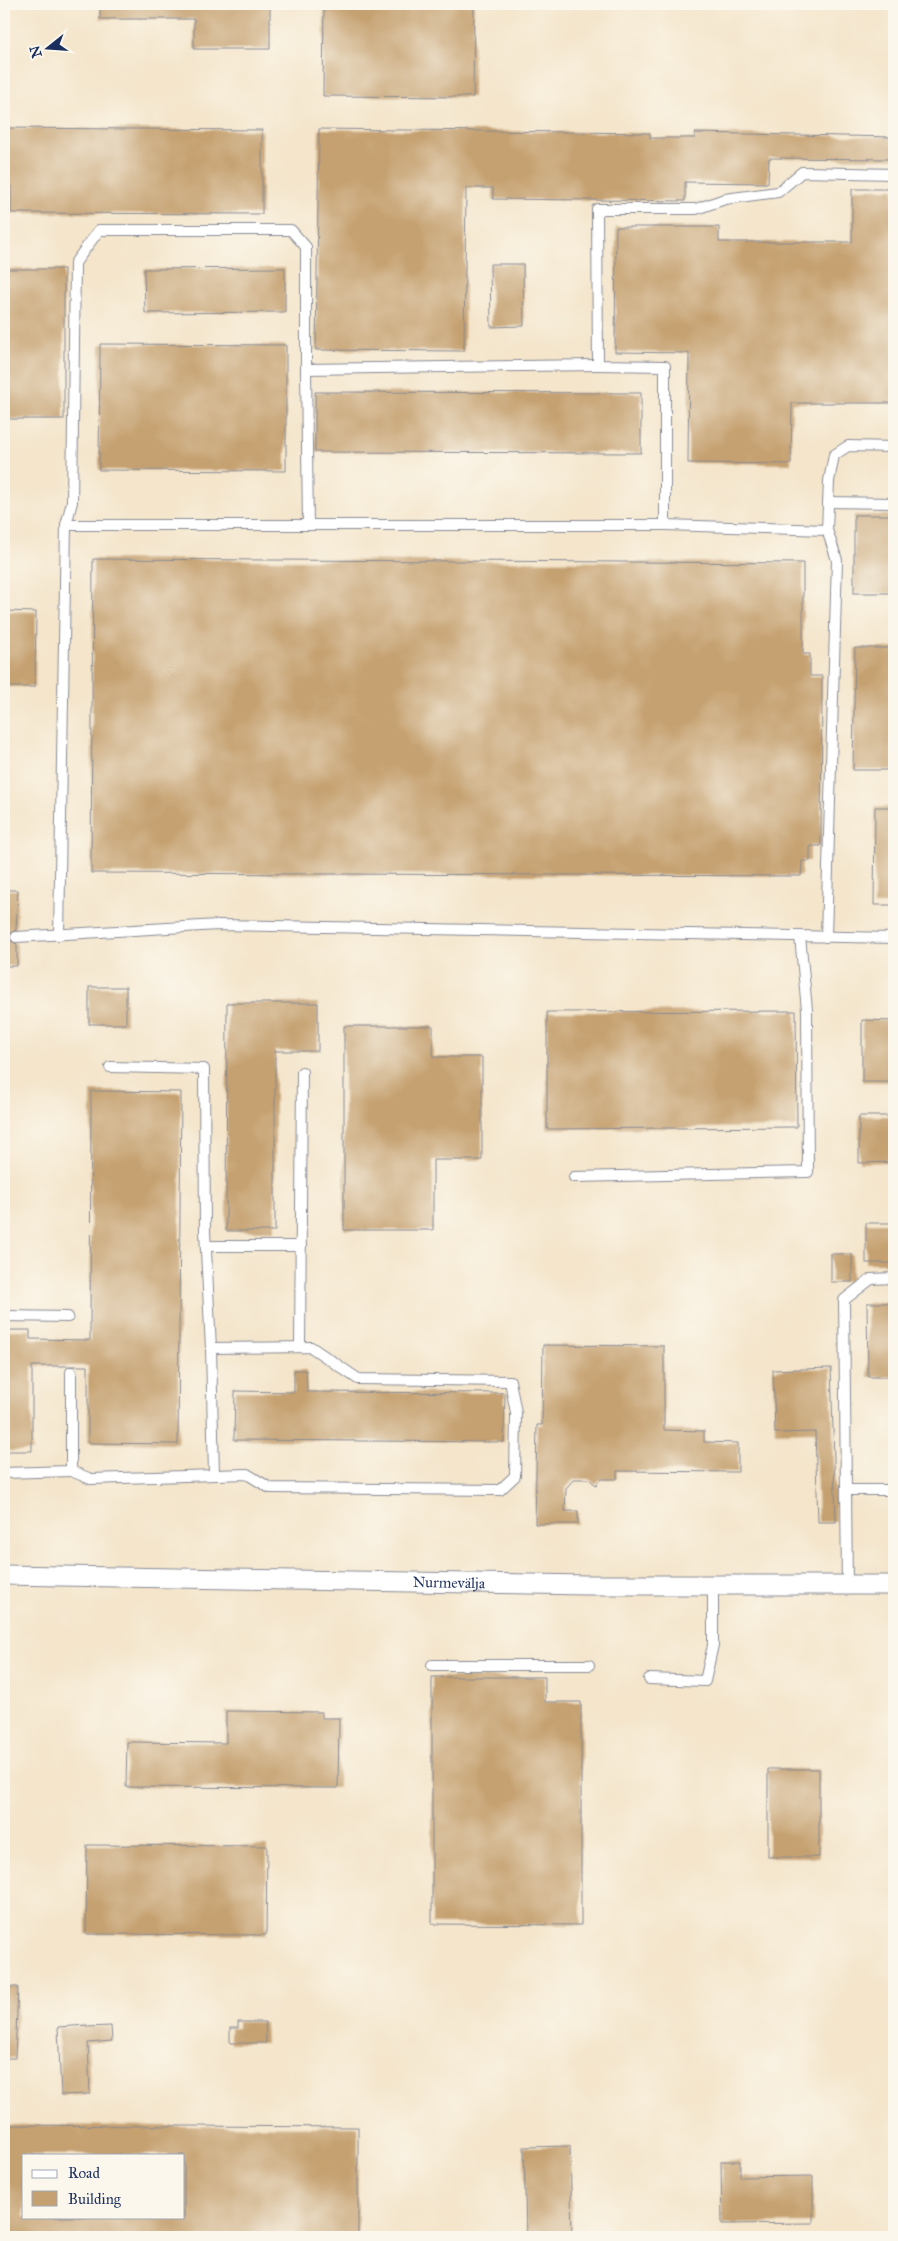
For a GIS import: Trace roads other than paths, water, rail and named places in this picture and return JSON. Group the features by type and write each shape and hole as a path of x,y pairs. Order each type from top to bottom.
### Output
{"street":[{"name":"Nurmevälja","path":"4,1575 714,1585 894,1585"}],"lane":[{"path":"598,365 597,209 696,209 725,199 778,192 802,172 894,174"},
{"path":"59,935 66,525 72,502 75,263 99,230 291,230 306,247 308,525"},
{"path":"306,369 598,365 665,366 665,525"},
{"path":"826,937 837,560 827,530 828,502 834,455 848,446 894,447"},
{"path":"828,502 894,502"},
{"path":"66,525 665,525 827,530"},
{"path":"16,937 218,925 894,938"},
{"path":"574,1177 808,1172 807,1010 800,936"},
{"path":"110,1067 204,1069 206,1246 212,1348 214,1475"},
{"path":"300,1347 302,1072"},
{"path":"206,1246 301,1246"},
{"path":"847,1585 844,1300 871,1278 894,1278"},
{"path":"4,1316 68,1317"},
{"path":"4,1473 71,1471 91,1479 247,1474 270,1488 500,1490 514,1476 516,1413 510,1381 358,1379 311,1347 212,1348"},
{"path":"71,1372 71,1471"},
{"path":"846,1490 894,1490"},
{"path":"649,1680 705,1681 713,1645 714,1585"},
{"path":"432,1665 589,1666"}]}
